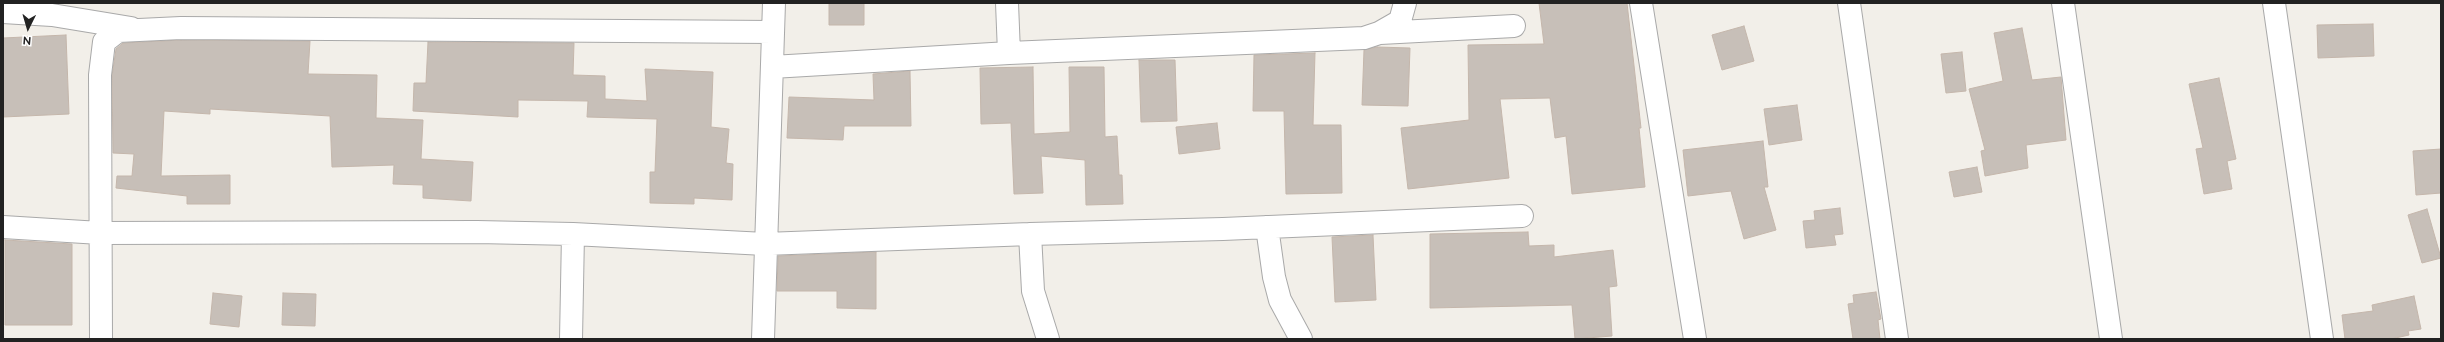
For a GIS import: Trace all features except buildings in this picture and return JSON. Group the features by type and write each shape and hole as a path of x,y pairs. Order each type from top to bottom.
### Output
{"street":[{"path":"763,339 774,3"},
{"path":"1007,3 1009,53"},
{"path":"1379,33 1400,21 1405,3"},
{"path":"1641,3 1695,339"},
{"path":"1850,3 1897,339"},
{"path":"2063,3 2111,339"},
{"path":"2274,3 2322,339"},
{"path":"3,12 52,15 136,29"},
{"path":"772,67 1009,53 1349,39 1379,33 1514,26"},
{"path":"101,339 101,60 104,42 118,31 136,29 773,32"},
{"path":"3,227 100,233 477,232 573,234 765,244 1267,227 1522,216"},
{"path":"1267,227 1274,277 1280,300 1301,339"},
{"path":"571,339 573,234"},
{"path":"1030,234 1034,291 1048,339"}]}
